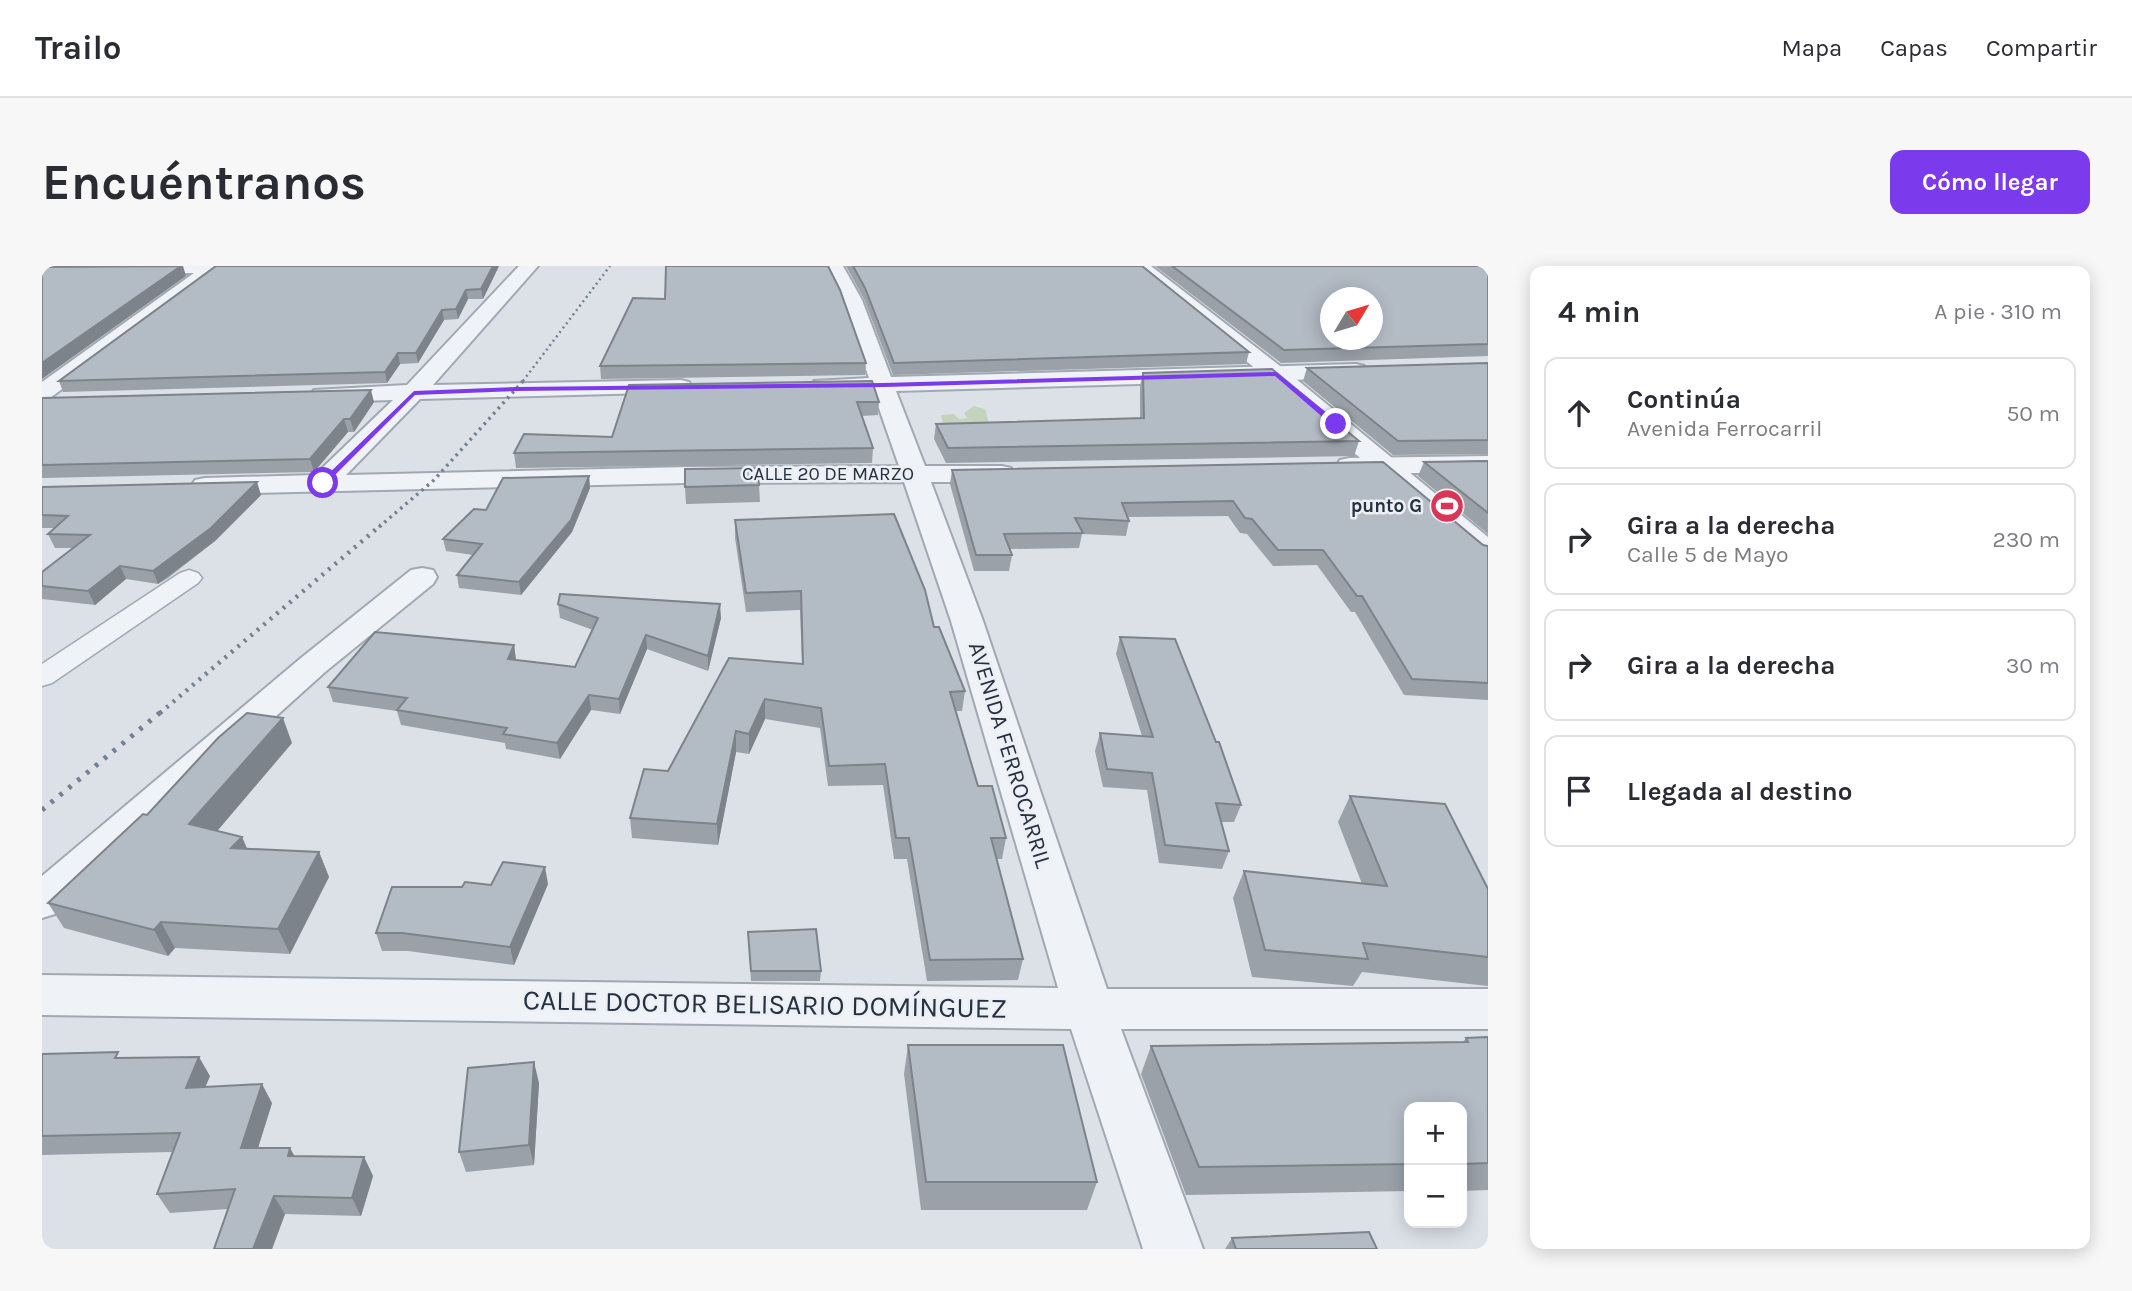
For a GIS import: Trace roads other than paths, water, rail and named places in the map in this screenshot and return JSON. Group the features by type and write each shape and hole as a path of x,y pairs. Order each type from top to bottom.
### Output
{"street":[{"path":"42,270 332,266"},
{"path":"323,483 414,393 529,266"},
{"name":"AVENIDA FERROCARRIL","path":"834,266 852,300 884,385 967,621 1089,1009 1173,1249"},
{"path":"1140,266 1276,374 1488,552"},
{"path":"42,393 215,267"},
{"path":"802,386 1382,370"},
{"path":"303,396 707,387"},
{"path":"42,402 69,402"},
{"path":"1329,466 1488,464"},
{"name":"CALLE 20 DE MARZO","path":"176,486 674,475 1024,474"},
{"path":"42,901 313,665 422,576"},
{"path":"42,677 189,578"},
{"name":"CALLE DOCTOR BELISARIO DOMÍNGUEZ","path":"42,995 1089,1009 1488,1009"}],"railway":[{"path":"523,381 610,266"},
{"path":"379,527 434,480 524,380"},
{"path":"160,713 381,525"},
{"path":"42,810 162,711"}],"place":[{"name":"punto G","path":"1447,506"}]}
